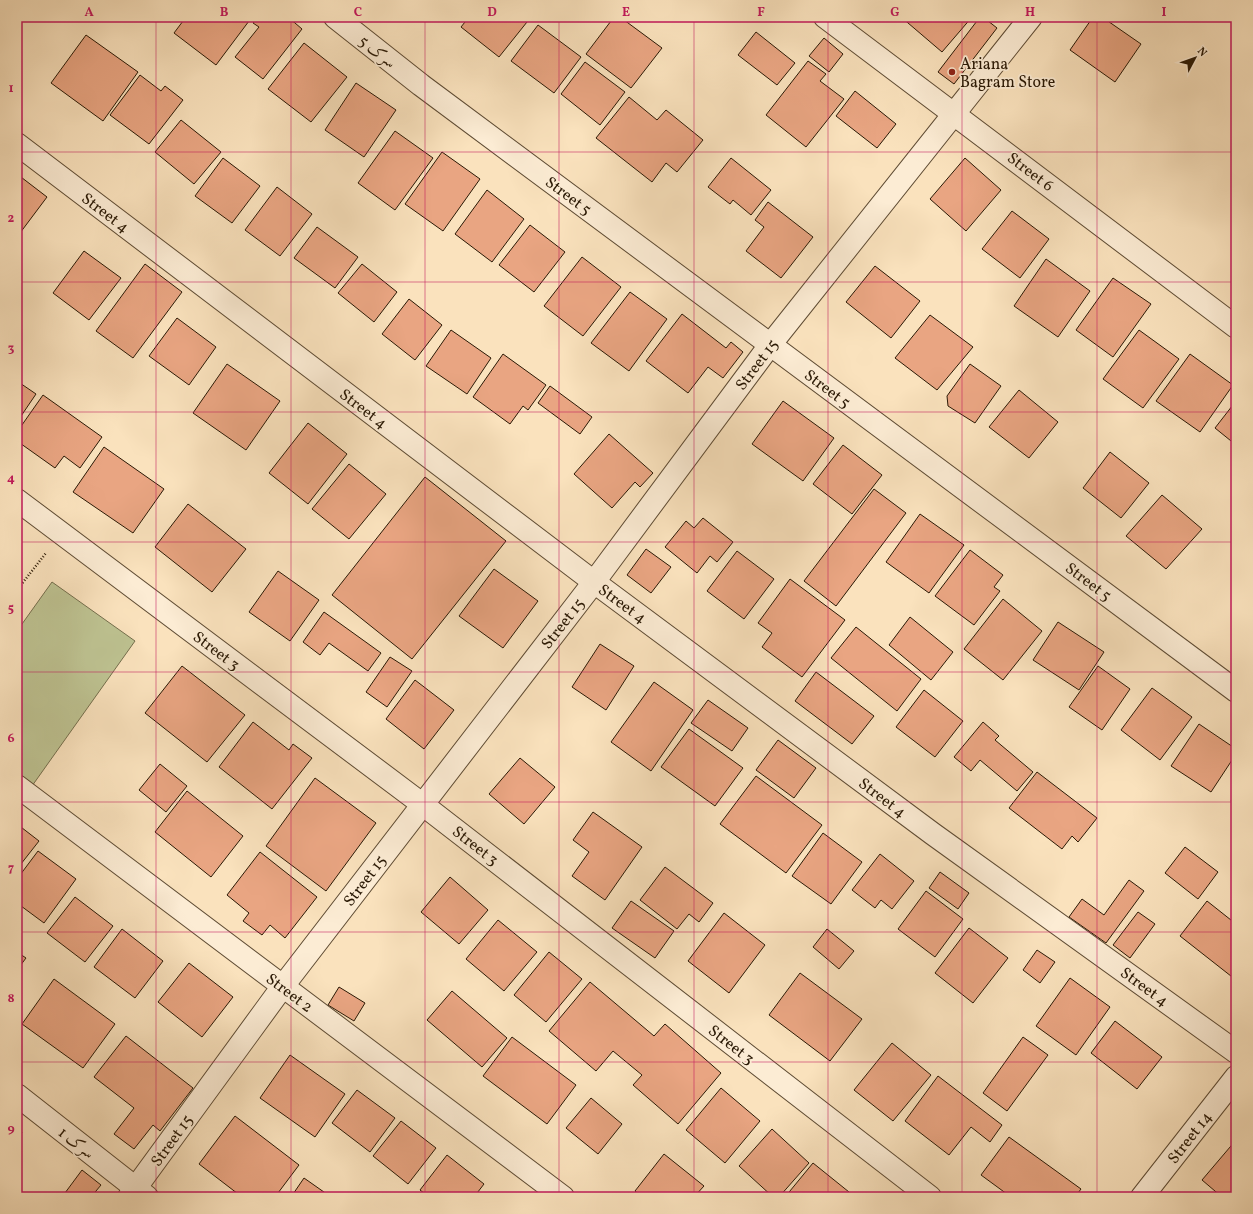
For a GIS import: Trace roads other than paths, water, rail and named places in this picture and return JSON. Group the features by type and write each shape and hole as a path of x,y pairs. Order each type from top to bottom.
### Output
{"street":[{"name":"Street 5","path":"335,17 422,85 1236,691"},
{"name":"Street 6","path":"826,17 1236,327"},
{"name":"Street 15","path":"137,1194 283,986 594,582 770,345 956,114 1031,17"},
{"name":"Street 4","path":"17,144 594,582 933,834 1236,1052"},
{"name":"Street 3","path":"17,500 422,804 930,1197"},
{"name":"Street 2","path":"17,786 563,1197"},
{"name":"Street 14","path":"1142,1197 1236,1078"},
{"name":"سرک 1","path":"17,1095 137,1194"}],"place":[{"name":"Ariana Bagram Store","path":"952,72"}]}
